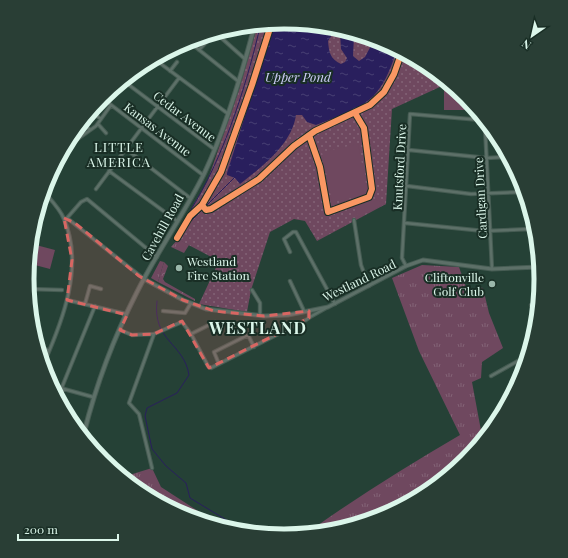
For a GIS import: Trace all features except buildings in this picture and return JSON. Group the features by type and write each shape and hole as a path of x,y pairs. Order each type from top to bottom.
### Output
{"main road":[{"name":"Cavehill Road","path":"85,430 93,397 127,314 144,279 203,175 214,149 238,81 252,31"}],"street":[{"path":"221,38 245,59"},
{"path":"199,50 207,41"},
{"path":"194,46 238,81"},
{"path":"159,62 227,113"},
{"path":"170,71 177,62"},
{"path":"96,189 179,78"},
{"name":"Cedar Avenue","path":"128,84 214,149"},
{"name":"Kansas Avenue","path":"107,102 142,127 203,175"},
{"path":"76,140 98,124 111,105"},
{"name":"Knutsford Drive","path":"406,266 402,258 411,113 476,120"},
{"path":"95,115 101,119"},
{"path":"98,124 106,133"},
{"path":"86,127 90,130"},
{"name":"Cardigan Drive","path":"485,131 492,269"},
{"path":"126,149 190,198"},
{"path":"409,150 487,158 503,157"},
{"path":"109,171 177,221"},
{"path":"407,186 471,194 518,192"},
{"path":"48,197 65,218 144,279"},
{"path":"65,218 81,202 87,200 157,257"},
{"path":"46,357 62,318 67,300 72,260 70,236 65,218"},
{"path":"354,220 361,265 369,286"},
{"path":"405,223 491,231 529,229"},
{"path":"290,252 284,239 293,232 296,232 336,304"},
{"name":"Westland Road","path":"144,279 191,303 214,311 260,316 288,315 328,307 406,266 423,260 492,269 533,267"},
{"path":"290,281 304,312"},
{"path":"85,304 90,286 101,289"},
{"path":"35,289 62,290"},
{"path":"252,290 260,303 260,316"},
{"path":"67,300 127,314"},
{"path":"163,311 185,313 191,303"},
{"path":"62,394 62,387 95,306"},
{"path":"120,330 132,335 154,334 182,322 191,334 209,368 254,347 328,307"},
{"path":"309,311 309,318"},
{"path":"191,334 215,322 221,333"},
{"path":"152,468 139,414 129,403 154,334"},
{"path":"219,364 214,352 235,341 248,335 254,347"},
{"path":"44,348 49,351"},
{"path":"491,376 520,360"},
{"path":"59,388 93,397"}],"highlighted area":[{"path":"64,218 75,223 139,276 183,300 214,311 264,316 309,311 309,318 209,368 182,321 154,334 132,335 120,330 127,315 67,300 72,260"}],"green space":[{"path":"284,29 317,31 364,42 409,62 442,86 392,109 386,204 317,241 305,221 294,219 270,232 251,290 247,312 199,304 219,261 179,240 176,234 207,182 239,90 256,31"},
{"path":"444,90 448,90 464,105 464,110 444,110"},
{"path":"358,144 368,194 332,202 322,152"},
{"path":"372,198 386,204 358,217 354,205"},
{"path":"178,239 189,245 184,253 171,247"},
{"path":"36,245 55,250 50,269 35,265"},
{"path":"160,261 164,262 158,282 151,278"},
{"path":"164,262 168,266 163,279 165,282 195,299 195,301 158,282"},
{"name":"Cliftonville Golf Club","path":"422,265 459,267 467,290 479,287 483,288 489,313 503,348 482,362 481,378 472,382 481,432 461,456 449,467 409,496 364,516 316,527 384,481 460,435 419,351 392,278"},
{"path":"152,468 161,487 207,517 188,510 159,496 129,475"}],"water":[{"name":"Upper Pond","path":"272,30 317,31 333,34 328,41 329,49 334,60 341,64 345,62 347,58 341,49 340,36 354,39 353,56 359,61 365,57 371,45 395,55 382,84 369,100 351,111 316,125 307,122 302,115 296,115 289,136 275,154 257,170 240,184 235,178 227,175"}],"waterway":[{"path":"192,220 190,211 213,169 232,122 248,74 259,31"},
{"path":"176,241 185,227 235,177"},
{"path":"157,301 159,325 186,364 189,375 177,393 147,408 145,416 152,449 166,466 186,483 190,498 232,523"}],"cycle path":[{"path":"177,238 190,216 202,205 221,172 252,85 269,30"},
{"path":"202,205 206,210 211,209 259,179 294,146 315,131 370,105 384,92 394,74 400,57"},
{"path":"309,135 320,167 328,212 369,197 372,189 364,128 355,113"}],"place":[{"name":"Westland Fire Station","path":"179,268"},
{"name":"Cliftonville Golf Club","path":"492,284"}],"district":[{"name":"LITTLE AMERICA","path":"119,154"},
{"name":"WESTLAND","path":"258,327"}]}
